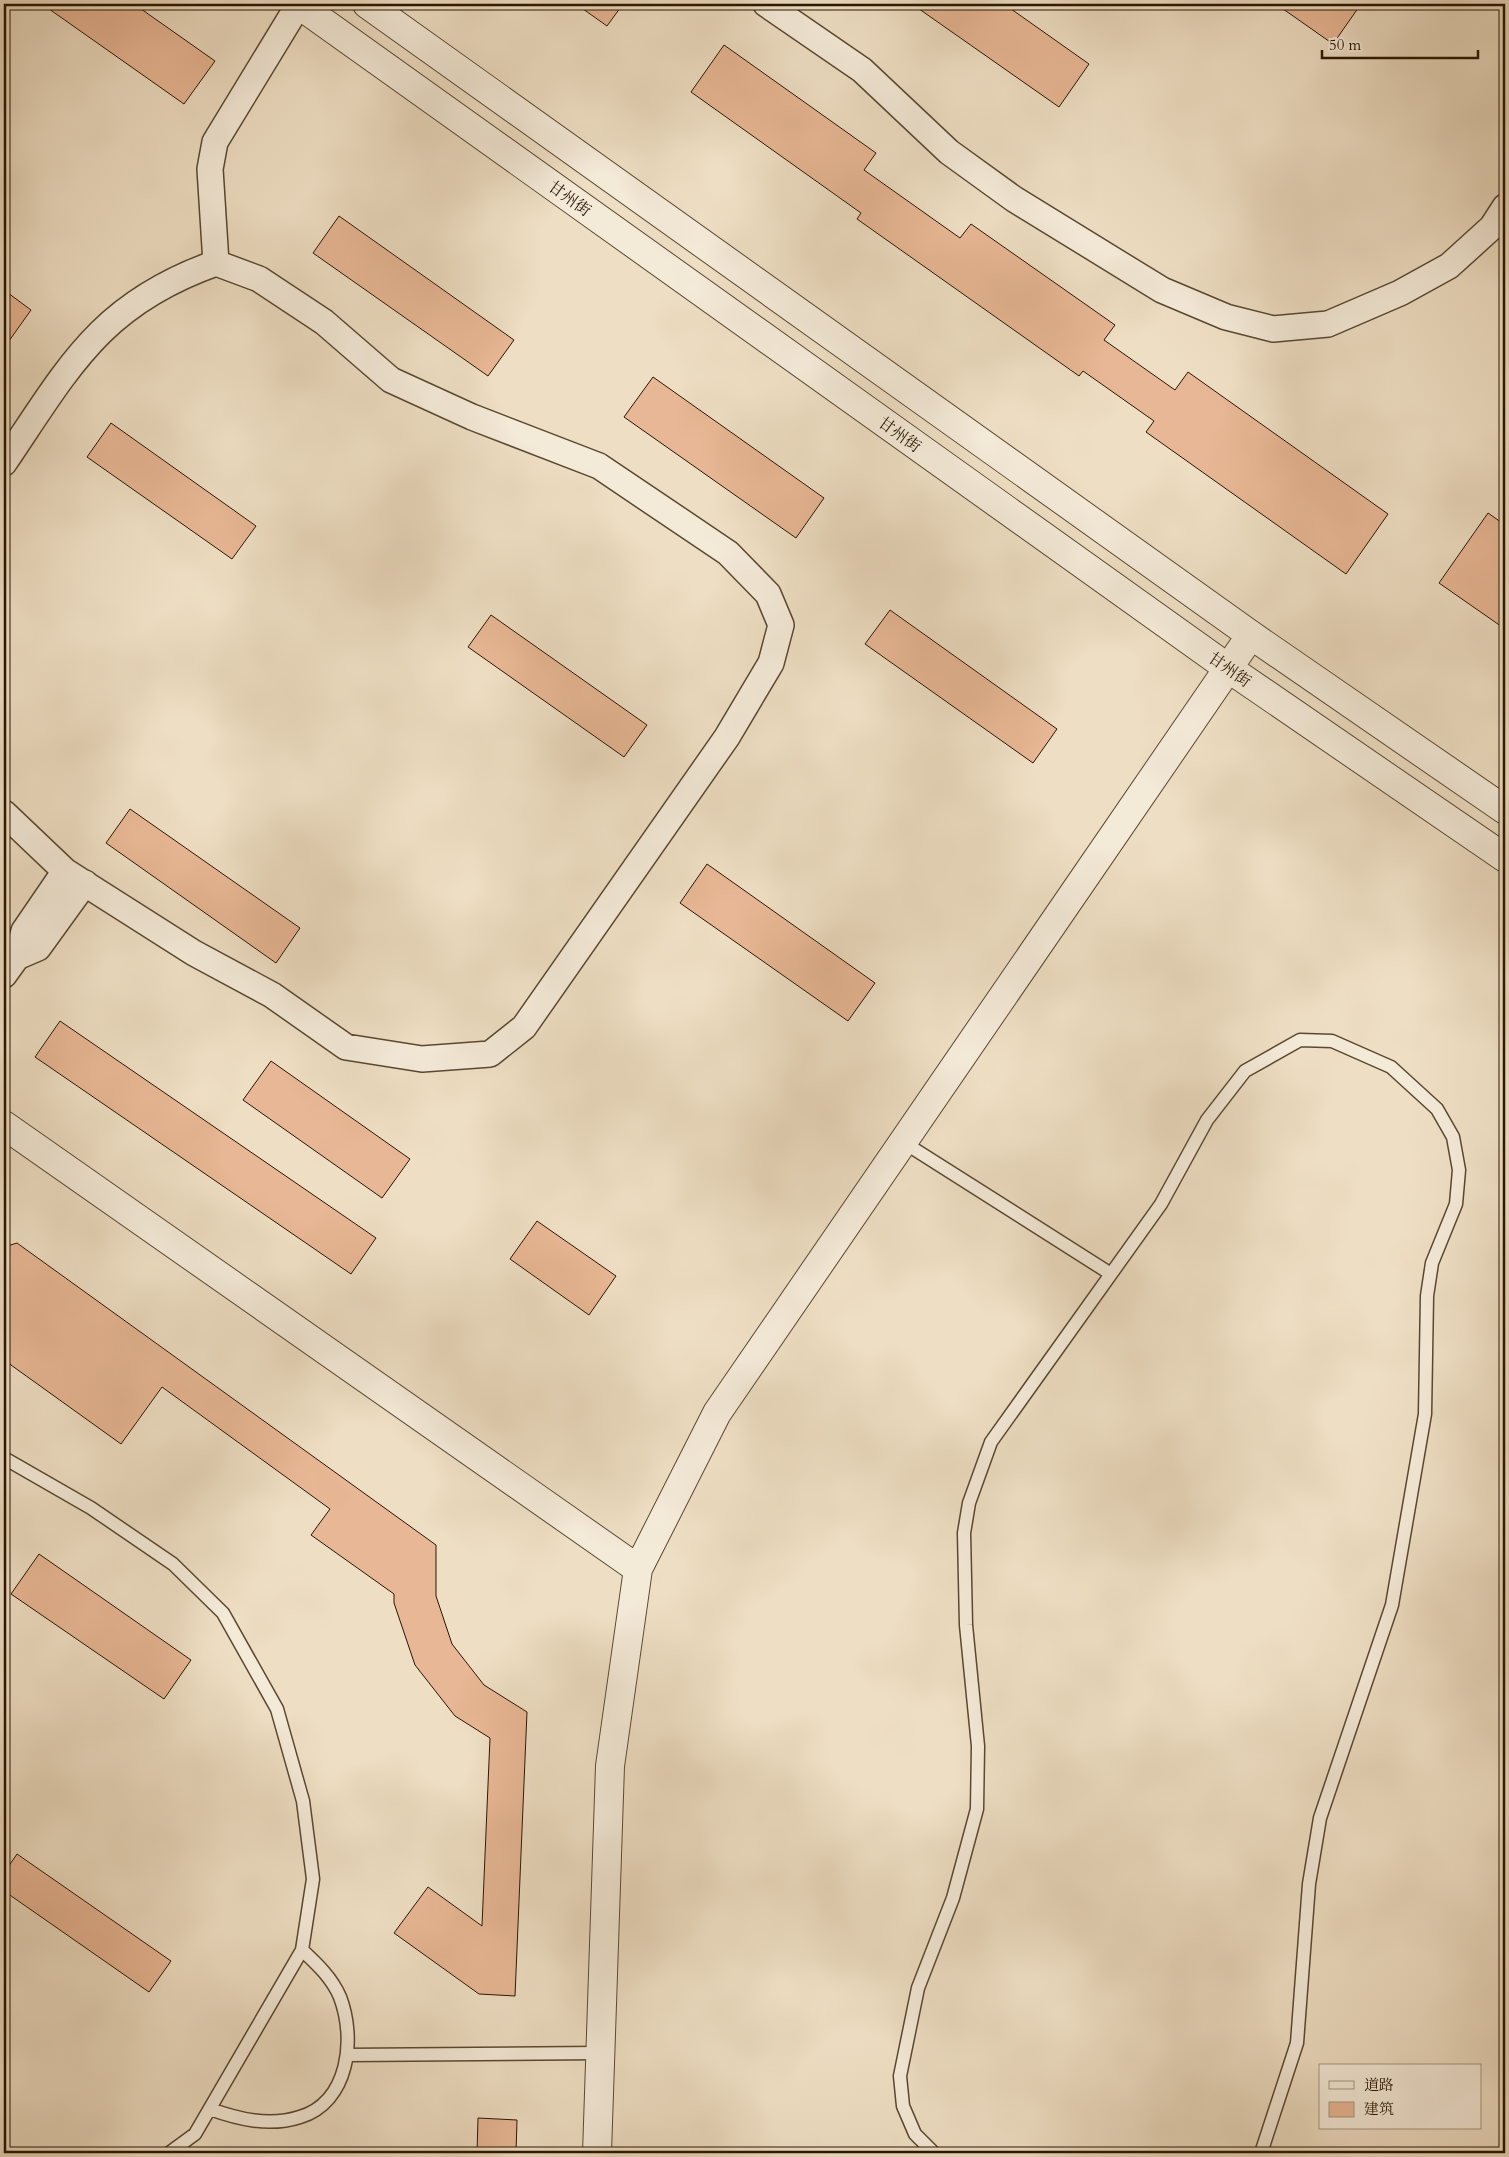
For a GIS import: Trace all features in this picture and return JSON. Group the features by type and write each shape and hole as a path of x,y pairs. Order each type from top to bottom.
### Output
{"street":[{"path":"216,263 210,169 214,142 298,4"},
{"name":"甘州街","path":"298,4 1228,668 1505,858"},
{"path":"367,4 1251,635 1505,810"},
{"path":"766,4 862,70 949,152 1014,199 1162,290 1226,317 1273,329 1328,324 1400,294 1449,266 1492,227 1505,207"},
{"path":"4,463 77,356 102,329 138,300 163,284 216,263 259,279 324,322 391,380 472,417 598,466 728,553 768,594 781,625 771,663 727,737 524,1027 490,1054 422,1059 346,1048 272,994 194,953 75,877 4,813"},
{"path":"597,2153 610,1766 638,1569 717,1413 1251,635"},
{"path":"11,966 24,931 75,877"},
{"path":"4,1125 638,1569"}],"lane":[{"path":"934,2153 915,2134 903,2106 900,2076 918,1988 953,1898 977,1809 978,1746 966,1625 964,1532 969,1503 991,1442 1161,1204 1207,1120 1245,1071 1300,1040 1332,1041 1391,1068 1437,1109 1453,1137 1459,1170 1456,1204 1432,1263 1426,1296 1425,1414 1392,1605 1320,1818 1309,1884 1297,2042 1262,2153"},
{"path":"903,1142 1111,1274"},
{"path":"4,1458 91,1508 173,1564 223,1613 277,1709 303,1801 313,1879 302,1950 195,2134 169,2153"},
{"path":"210,2109 236,2118 268,2122 300,2117 318,2108 333,2093 343,2075 347,2055 348,2025 340,1996 324,1971 302,1950"},
{"path":"347,2055 600,2053"}],"building":[{"path":"42,4 134,4 215,61 184,104"},
{"path":"576,4 623,4 607,26"},
{"path":"912,4 1004,4 1089,64 1059,107"},
{"path":"1276,4 1361,4 1333,44"},
{"path":"724,45 876,153 864,170 960,238 971,224 1115,325 1104,340 1175,390 1188,372 1388,514 1346,574 1146,432 1154,421 1083,371 1079,376 857,219 861,213 691,92"},
{"path":"339,216 514,340 488,376 313,253"},
{"path":"4,290 31,310 4,348"},
{"path":"653,377 824,498 796,538 624,417"},
{"path":"111,423 256,526 232,559 87,457"},
{"path":"1488,513 1505,525 1505,629 1439,583"},
{"path":"890,610 1057,729 1033,763 865,644"},
{"path":"491,615 647,725 624,757 468,647"},
{"path":"130,809 300,928 276,963 106,843"},
{"path":"707,864 875,983 848,1021 680,903"},
{"path":"60,1021 376,1238 351,1274 35,1057"},
{"path":"271,1061 410,1159 382,1198 243,1100"},
{"path":"537,1221 616,1276 589,1315 510,1259"},
{"path":"17,1243 436,1545 436,1596 452,1644 484,1685 527,1712 515,1996 479,1994 394,1933 428,1887 482,1926 490,1738 455,1716 415,1665 394,1603 394,1594 311,1535 330,1509 162,1387 121,1444 4,1360 4,1247"},
{"path":"39,1554 191,1660 164,1699 11,1594"},
{"path":"17,1854 171,1961 149,1992 4,1891 4,1873"},
{"path":"478,2118 517,2120 516,2153 477,2153"}]}
